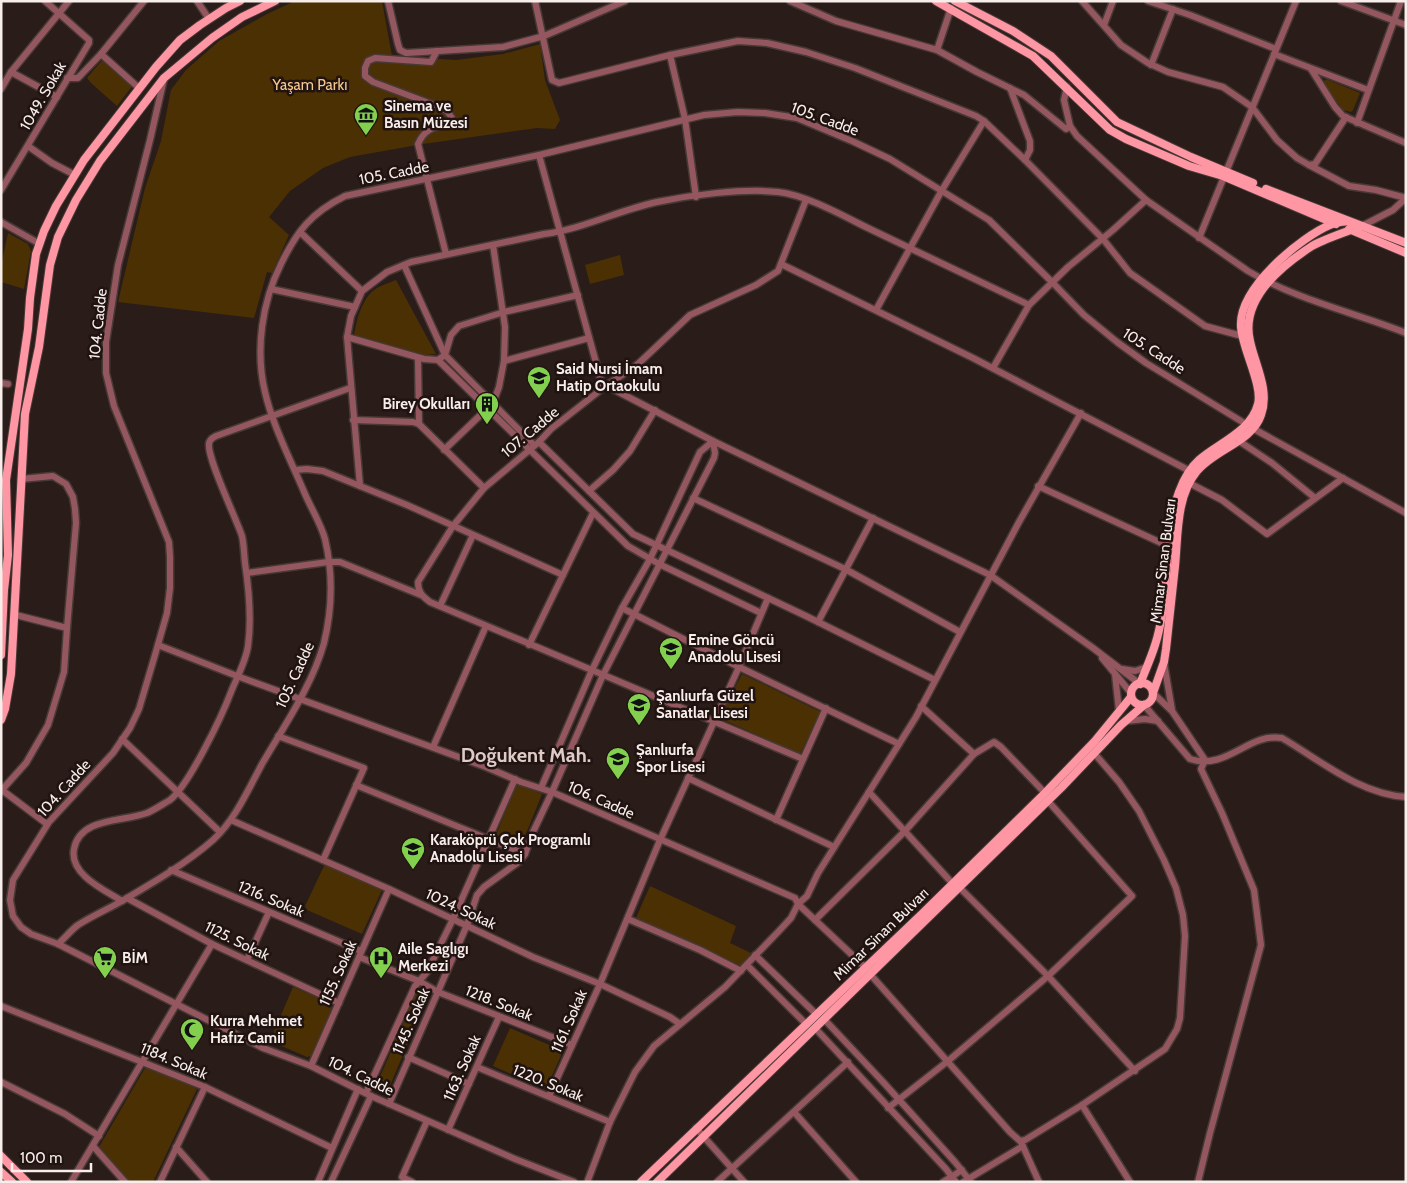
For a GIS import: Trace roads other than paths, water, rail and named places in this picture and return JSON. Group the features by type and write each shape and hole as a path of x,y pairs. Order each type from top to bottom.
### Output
{"main road":[{"path":"1,655 3,589 8,555 6,480 28,329 36,254 44,231 75,174 108,127 139,88 180,40 209,19 240,1"},
{"path":"936,1 953,5 1013,31 1051,56 1117,122 1225,174 1406,253"},
{"path":"1,720 6,709 11,674 16,615 21,479 26,414 39,348 50,265 58,237 76,200 100,161 164,78 212,38 242,18 270,3"},
{"path":"953,5 1033,56 1110,130 1152,151 1189,166 1225,174 1406,244"},
{"name":"Mimar Sinan Bulvarı","path":"1140,684 1156,643 1173,511 1179,492 1197,461 1233,437 1246,424 1258,405 1259,397 1240,325 1247,298 1265,280 1279,261 1314,233 1334,223 1347,221"},
{"name":"Mimar Sinan Bulvarı","path":"1153,693 1164,662 1179,524 1182,504 1189,483 1197,471 1216,454 1254,429 1264,406 1264,392 1248,330 1248,319 1256,298 1265,280 1313,246 1362,226"},
{"path":"1140,684 1149,685 1153,693 1151,701 1144,705 1135,703 1131,695 1134,686 1140,684"},
{"name":"Mimar Sinan Bulvarı","path":"1046,797 1120,711 1131,695"},
{"name":"Mimar Sinan Bulvarı","path":"641,1182 806,1025 820,1017 1046,797 1144,705"},
{"name":"Mimar Sinan Bulvarı","path":"657,1182 815,1028 820,1017"},
{"path":"1,1156 27,1182"},
{"path":"1,1172 12,1182"}],"street":[{"path":"45,1 59,13"},
{"path":"1,89 11,72 69,1"},
{"path":"67,78 78,78 101,54 144,1"},
{"path":"198,1 209,19"},
{"path":"388,1 400,50 406,53 503,47 544,36 625,1"},
{"path":"536,1 552,80 559,83 670,55 738,41 767,43 806,52 855,68 948,104 984,121 1102,239 1130,273 1165,300 1205,326 1242,336"},
{"path":"790,1 808,4 836,21 937,50 1024,95 1066,129 1070,126"},
{"path":"1082,1 1121,45 1151,65 1168,72 1224,87 1252,107 1277,140 1297,158 1349,186 1376,190 1406,198"},
{"path":"1104,25 1113,1"},
{"path":"1148,1 1173,9 1311,69 1368,90"},
{"path":"1199,238 1296,1"},
{"path":"1341,1 1406,25"},
{"path":"1357,123 1401,1"},
{"path":"937,50 953,5"},
{"path":"1151,65 1173,9"},
{"name":"1049. Sokak","path":"1,190 67,78 87,48 89,40 59,13"},
{"path":"437,51 431,62 375,58 368,61 365,68 365,76 373,82 437,106 447,112 452,118 450,122 430,128 421,137 418,144 446,254"},
{"path":"101,54 139,88"},
{"path":"670,55 685,119 696,197"},
{"path":"1311,69 1334,107 1346,117 1406,143"},
{"path":"11,72 57,97"},
{"name":"104. Cadde","path":"164,78 118,265 106,342 106,373 114,406 169,542 170,588 167,613 138,710 130,728 113,753 47,824 13,880 10,900 13,916 21,927 31,934 58,944 263,1048 311,1066 368,1095 574,1182"},
{"path":"1067,87 1064,100 1070,126 1077,136 1146,200 1199,238 1265,280 1347,314 1406,333"},
{"path":"1010,88 1030,141 1030,150 1025,160"},
{"name":"105. Cadde","path":"58,944 77,926 171,870 213,840 231,820 315,668 324,643 331,602 324,537 264,392 260,349 263,318 271,289 294,239 330,203 345,196 539,155 704,115 738,112 765,113 797,118 882,156 942,190 989,220 1084,315 1146,363 1254,429 1406,513"},
{"path":"1309,165 1315,164 1346,117"},
{"path":"876,310 942,190 984,121"},
{"path":"28,146 75,174"},
{"path":"539,155 589,338 605,387 990,575 1093,648 1118,671 1140,684"},
{"path":"360,486 347,338 351,316 362,291 387,272 404,265 493,244 561,232 656,202 755,191 778,192 793,195 834,212 1029,305"},
{"path":"1362,226 1393,210 1406,198"},
{"name":"107. Cadde","path":"420,592 418,582 422,573 453,526 484,488 551,429 638,364 690,315 756,285 778,271 806,200"},
{"path":"993,368 1029,305 1052,282 1146,200"},
{"path":"1,222 40,244"},
{"path":"300,232 362,291"},
{"path":"444,450 493,403 499,387 504,361 504,312 493,244"},
{"path":"781,264 993,368 1190,471"},
{"path":"404,265 445,354 534,445 594,513 628,546 659,564 761,613"},
{"path":"271,289 355,307"},
{"path":"438,360 445,354 451,335 458,326 504,312 578,295"},
{"path":"347,338 418,358 438,360 487,409 589,491 633,534 818,622 934,680"},
{"path":"504,361 589,338"},
{"path":"418,358 419,424"},
{"path":"272,415 350,388"},
{"path":"589,491 613,470 630,451 655,410"},
{"path":"586,1181 610,1122 635,1072 654,1046 725,987 756,956 790,918 798,904 807,896 818,873 921,706 1038,486 1081,413"},
{"name":"1125. Sokak","path":"272,415 216,436 209,443 209,449 217,473 242,538 250,602 248,647 227,704 187,781 170,799 147,812 99,823 84,830 75,841 72,855 78,869 90,880 124,899 212,944 339,1003"},
{"path":"353,420 413,422 419,424 484,488"},
{"path":"1239,440 1272,463 1315,498"},
{"path":"356,785 525,854 603,675 714,458 713,441"},
{"path":"541,788 592,670 622,608 650,559 700,452 713,441"},
{"path":"295,470 323,471 408,505 563,574"},
{"path":"21,479 53,476 66,484 73,498 76,523 64,672 48,724 26,763 2,791 47,824"},
{"path":"1189,483 1222,500 1267,534 1342,478"},
{"path":"1038,486 1170,546"},
{"path":"693,498 845,570 960,632"},
{"path":"529,645 594,513"},
{"path":"818,622 873,518"},
{"path":"440,606 473,535"},
{"path":"247,573 340,562 420,592 430,602 803,759"},
{"name":"1161. Sokak","path":"549,1096 600,984 660,840 739,667 768,598"},
{"path":"622,608 898,744"},
{"path":"16,615 67,628"},
{"path":"433,747 486,626"},
{"name":"106. Cadde","path":"158,645 552,792 795,898 798,904 868,971 1022,1144"},
{"path":"1164,662 1172,711"},
{"path":"1118,671 1135,671 1147,667"},
{"path":"1118,671 1131,695"},
{"path":"1118,671 1120,711"},
{"path":"1153,693 1172,711 1205,760"},
{"path":"1144,705 1190,759 1198,762 1221,759 1255,741 1272,736 1282,738 1354,782 1379,792 1406,797"},
{"path":"921,706 974,754"},
{"path":"776,820 826,708"},
{"path":"1126,721 1144,719 1158,721"},
{"path":"278,736 364,768 323,860"},
{"path":"122,739 220,832"},
{"path":"815,920 905,831 974,754 994,742 1002,747 1132,896 1048,976 948,1061 888,1108"},
{"path":"756,956 820,1017 900,1100 962,1170 968,1181 1025,1140 1135,1071 1165,1049 1177,1029 1180,1018 1185,936 1183,916 1172,879 1138,812 1119,782 1094,753"},
{"path":"1198,1182 1260,945 1254,890 1222,813 1201,769 1205,760"},
{"path":"688,778 834,847"},
{"path":"332,1182 415,986 427,972 453,919 515,779"},
{"path":"869,792 956,886 1048,976 1135,1071"},
{"name":"1024. Sokak","path":"231,820 389,889 533,957 600,984 670,1017 680,1024"},
{"name":"1145. Sokak","path":"389,1104 467,925 477,895 484,887 520,861 525,854"},
{"name":"1216. Sokak","path":"171,870 269,912 419,981"},
{"name":"1155. Sokak","path":"311,1066 389,889"},
{"path":"247,960 269,912"},
{"path":"628,919 700,950 741,971"},
{"path":"71,1182 212,944"},
{"path":"747,965 806,1025"},
{"name":"1218. Sokak","path":"419,981 438,992 572,1045"},
{"name":"1184. Sokak","path":"1,1007 205,1087 332,1148"},
{"name":"1163. Sokak","path":"448,1130 499,1017"},
{"path":"815,1028 954,1179"},
{"path":"408,1057 469,1084"},
{"path":"717,1182 848,1062"},
{"name":"1220. Sokak","path":"477,1066 610,1122"},
{"path":"1,1082 65,1114 99,1136"},
{"path":"160,1182 205,1087"},
{"path":"318,1182 358,1090"},
{"path":"1082,1105 1130,1182"},
{"path":"794,1112 856,1182"},
{"path":"412,1182 402,1177 427,1121"},
{"path":"696,1128 744,1182"},
{"path":"1022,1144 1039,1182"},
{"path":"93,1146 125,1182"},
{"path":"176,1147 207,1182"},
{"path":"943,1182 954,1179 962,1170"}],"place":[{"name":"Sinema ve Basın Müzesi","path":"366,136"},
{"name":"Said Nursi İmam Hatip Ortaokulu","path":"539,399"},
{"name":"Birey Okulları","path":"487,425"},
{"name":"Emine Göncü Anadolu Lisesi","path":"671,670"},
{"name":"Şanlıurfa Güzel Sanatlar Lisesi","path":"639,726"},
{"name":"Şanlıurfa Spor Lisesi","path":"618,780"},
{"name":"Karaköprü Çok Programlı Anadolu Lisesi","path":"413,870"},
{"name":"BİM","path":"105,979"},
{"name":"Aile Saglıgı Merkezi","path":"381,979"},
{"name":"Kurra Mehmet Hafız Camii","path":"192,1051"}],"district":[{"name":"Doğukent Mah.","path":"526,755"}],"park label":[{"name":"Yaşam Parkı","path":"310,85"}]}
